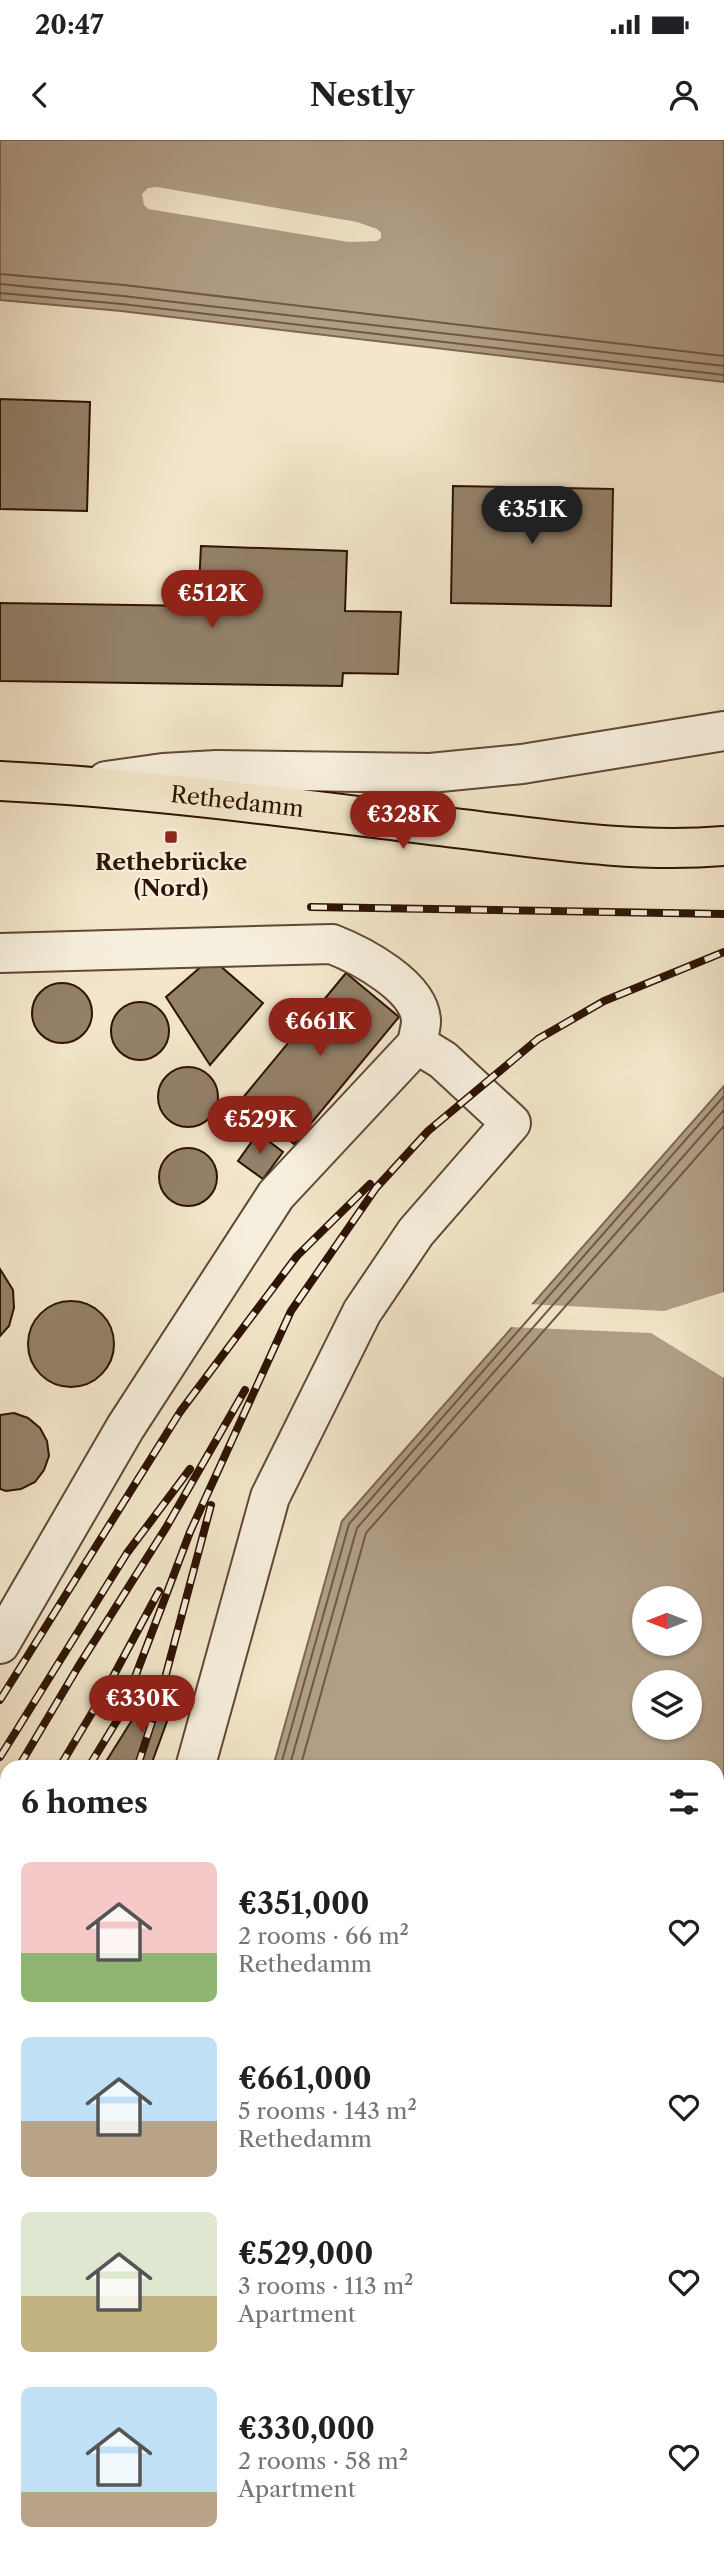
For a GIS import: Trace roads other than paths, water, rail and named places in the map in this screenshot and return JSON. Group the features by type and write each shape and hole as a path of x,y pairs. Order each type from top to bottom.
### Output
{"main road":[{"name":"Rethedamm","path":"0,781 83,785 258,803 593,844 668,849 724,846"}],"lane":[{"path":"83,785 163,773 217,770 430,773 522,764 724,731"},
{"path":"0,953 332,944 357,954 408,989 421,1020 417,1044 276,1195 125,1427 0,1644"},
{"path":"197,1760 270,1497 362,1312 416,1232 511,1123 443,1060 417,1044"}],"water":[{"path":"0,140 724,140 724,382 121,311 0,300"},
{"path":"724,1086 724,1760 275,1760 342,1521"}],"railway":[{"path":"311,907 724,914"},
{"path":"93,1760 121,1714 190,1532 291,1311 376,1188 428,1131 538,1039 604,1001 724,952"},
{"path":"0,1700 180,1412 297,1256 370,1184"},
{"path":"23,1760 167,1526 245,1390"},
{"path":"0,1757 127,1553 190,1469"},
{"path":"140,1760 160,1697 211,1505"},
{"path":"64,1760 108,1686 159,1591"}],"place":[{"name":"Rethebrücke (Nord)","path":"171,837"}]}
